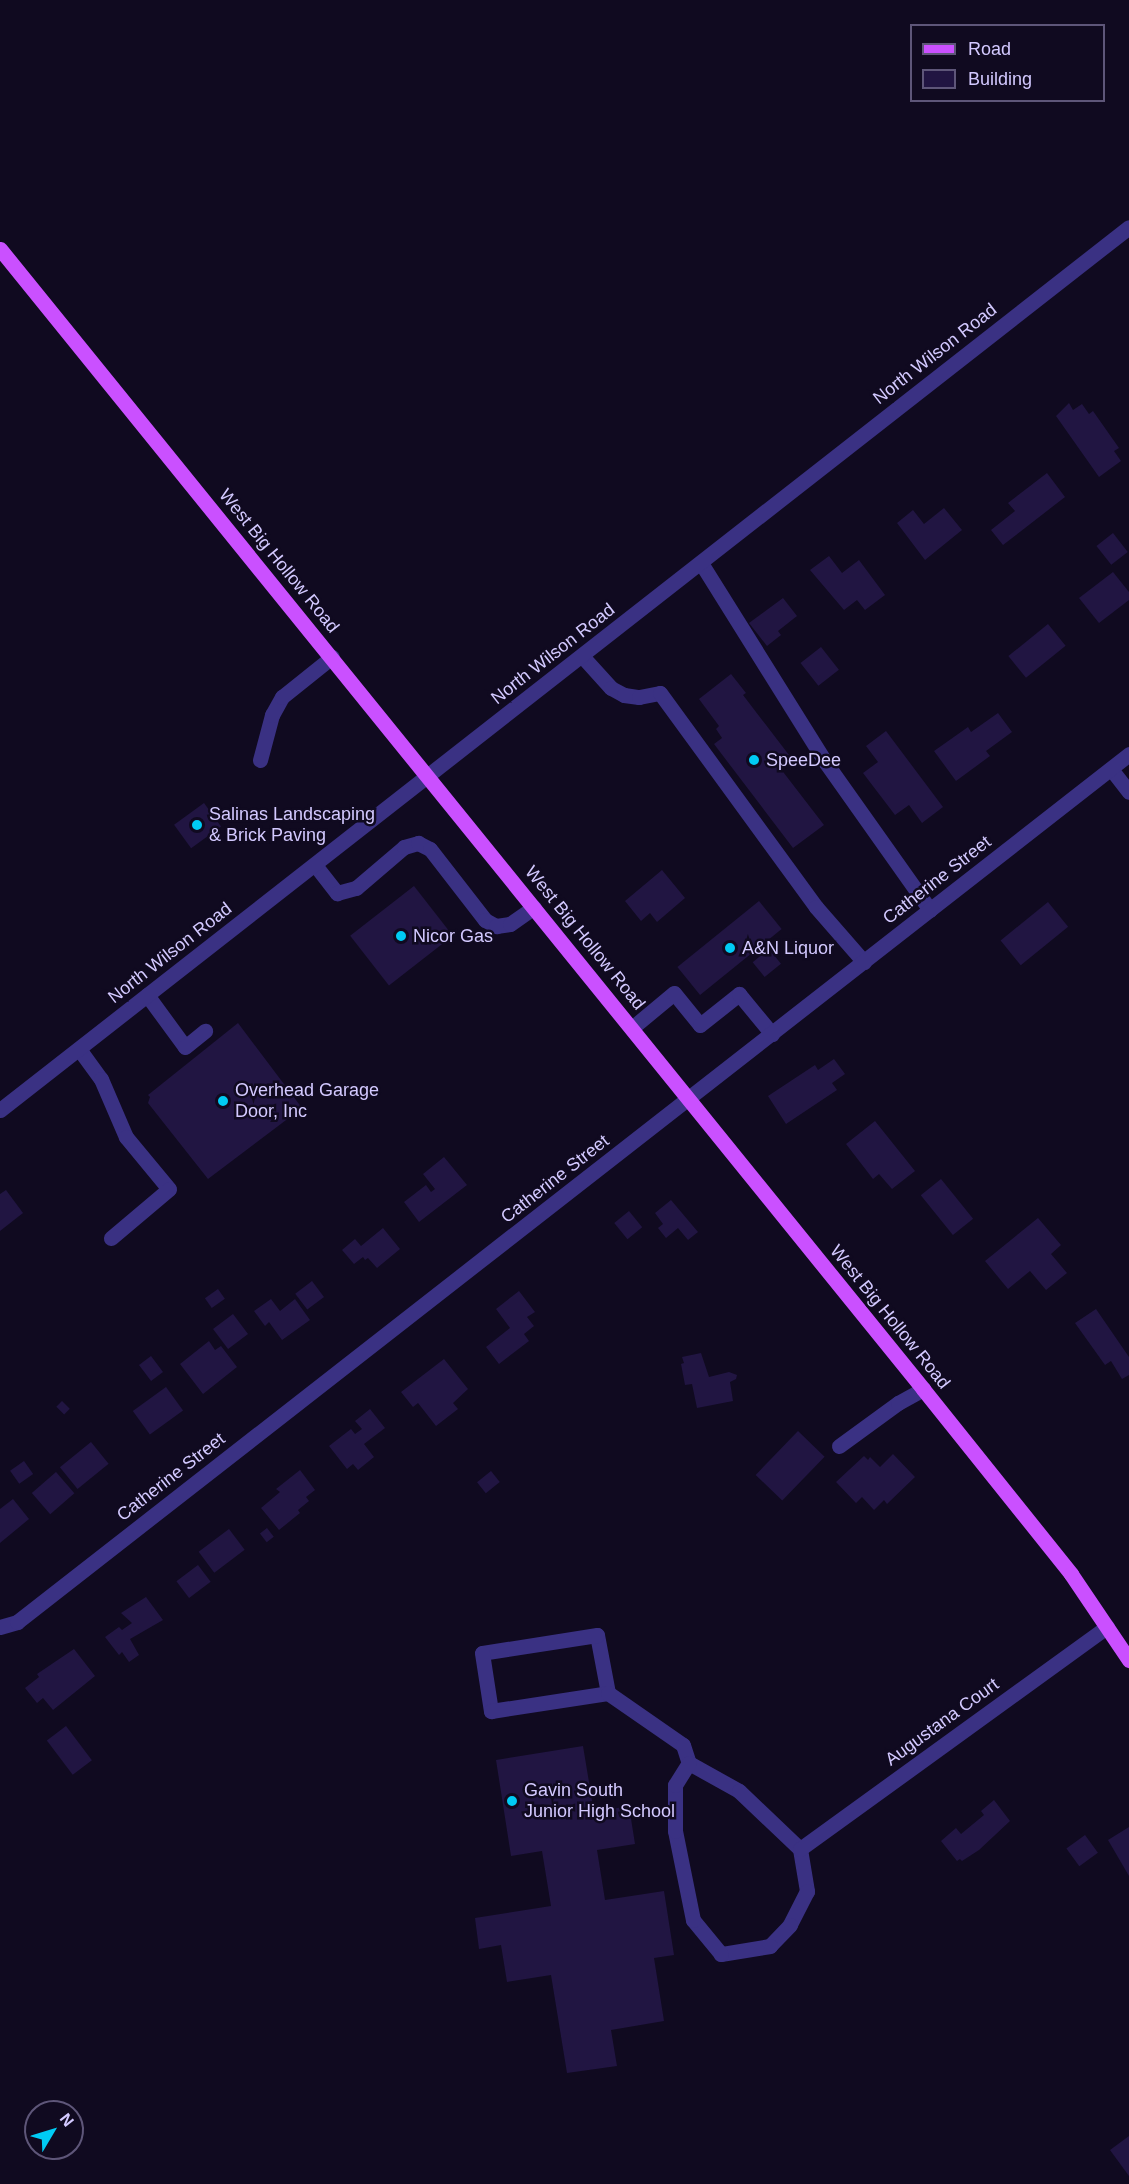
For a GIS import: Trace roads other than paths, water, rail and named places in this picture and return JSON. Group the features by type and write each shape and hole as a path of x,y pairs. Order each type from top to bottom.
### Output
{"main road":[{"name":"West Big Hollow Road","path":"0,249 633,1027 923,1389 1071,1574 1129,1660"}],"street":[{"name":"North Wilson Road","path":"0,1110 1129,227"},
{"path":"701,563 826,763 930,910"},
{"path":"582,656 611,688 624,695 639,697 660,693 816,907 864,962"},
{"path":"260,760 272,715 282,697 332,657"},
{"name":"Catherine Street","path":"0,1628 17,1622 1129,754"},
{"path":"1111,769 1129,792"},
{"path":"315,865 337,893 356,888 404,847 418,843 430,849 485,920 496,926 510,924 534,907"},
{"path":"633,1027 674,993 700,1025 739,994 772,1034"},
{"path":"147,995 185,1047 205,1031"},
{"path":"79,1049 101,1079 126,1137 170,1189 111,1238"},
{"path":"839,1446 898,1403 923,1389"},
{"name":"Augustana Court","path":"800,1849 1107,1627"},
{"path":"608,1694 597,1635 482,1653 491,1711 608,1694 683,1745 689,1763 739,1791 800,1849 807,1891 790,1925 770,1946 721,1954 693,1920 675,1831 675,1785 689,1763"}],"place":[{"name":"SpeeDee","path":"754,760"},
{"name":"Salinas Landscaping & Brick Paving","path":"197,825"},
{"name":"Nicor Gas","path":"401,936"},
{"name":"A&N Liquor","path":"730,948"},
{"name":"Overhead Garage Door, Inc","path":"223,1101"},
{"name":"Gavin South Junior High School","path":"512,1801"}]}
